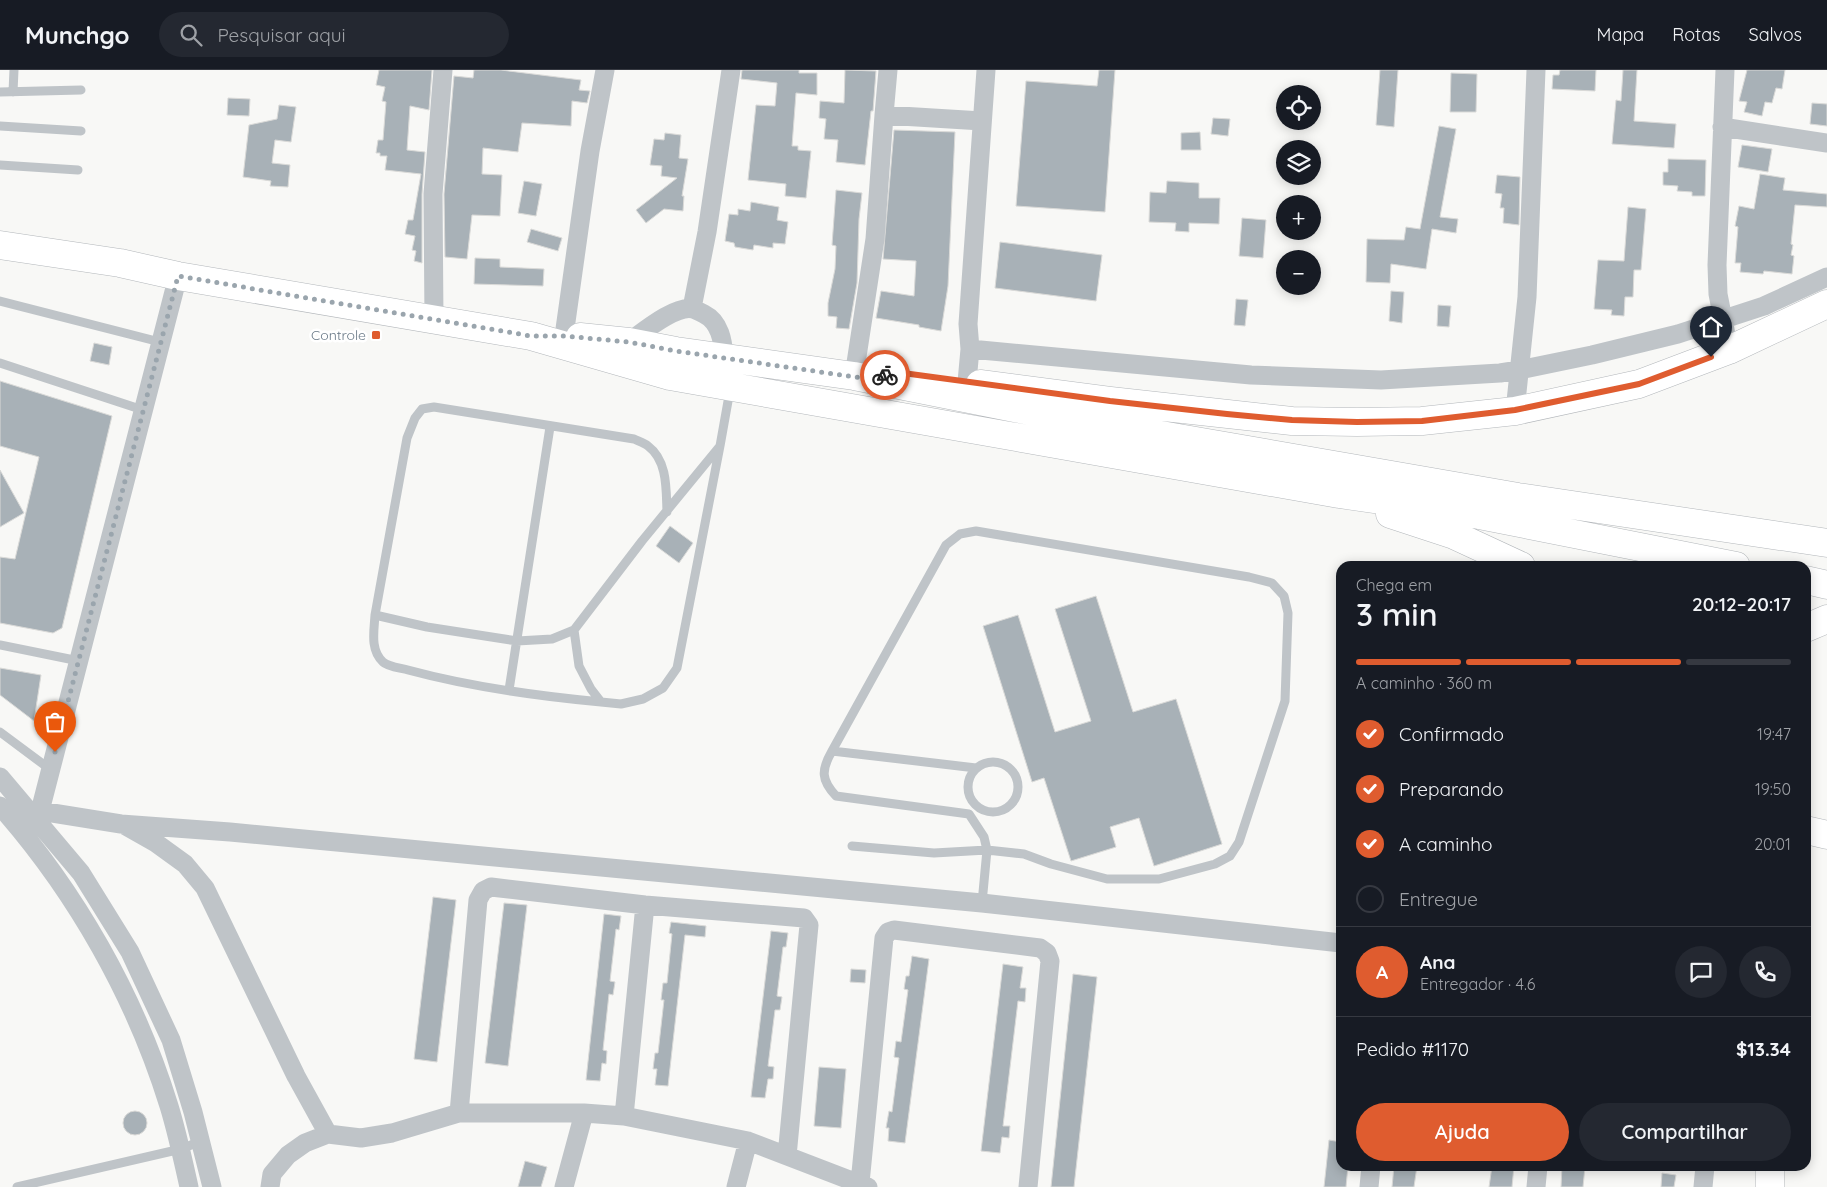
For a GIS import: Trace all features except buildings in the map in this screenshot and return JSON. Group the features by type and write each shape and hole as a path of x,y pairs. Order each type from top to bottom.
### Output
{"highway":[{"path":"0,245 120,263 178,276 531,336 670,376 1339,494 1464,512 1711,561"},
{"path":"858,376 903,373 1110,401 1292,420 1422,421 1515,410 1639,384 1729,350 1827,304"},
{"path":"531,336 564,336 629,342 858,376 1080,420 1508,496 1827,543"},
{"path":"1339,494 1400,518 1454,535 1510,561"},
{"path":"1811,581 1827,584"},
{"path":"1811,626 1827,619"},
{"path":"1811,831 1827,836"},
{"path":"1770,1171 1770,1187"}],"street":[{"path":"434,320 433,194 443,70"},
{"path":"564,336 590,151 605,70"},
{"path":"692,308 707,232 731,70"},
{"path":"858,376 874,239 888,70"},
{"path":"967,382 970,349 968,324 986,70"},
{"path":"1515,410 1527,297 1536,70"},
{"path":"1725,70 1717,265 1718,294 1729,350"},
{"path":"884,115 982,121"},
{"path":"1722,127 1827,143"},
{"path":"38,815 178,276"},
{"path":"970,349 1270,376 1381,380 1519,370 1678,334 1764,306 1827,277"},
{"path":"629,342 658,320 675,312 692,308 708,316 716,324 723,342 724,357"},
{"path":"0,778 38,815 81,873 130,952 171,1040 201,1141 212,1187"},
{"path":"0,806 17,825 76,904 101,949 148,1047 169,1105 189,1187"},
{"path":"38,815 982,904 1336,942"},
{"path":"121,824 156,843 185,864 205,888 296,1076 328,1134"},
{"path":"459,1113 478,900 482,891 491,887 645,906 804,918 809,925 787,1156"},
{"path":"624,1116 645,906"},
{"path":"270,1187 272,1174 288,1154 305,1143 328,1134 361,1138 392,1133 459,1113 584,1113 624,1116 748,1142 864,1185 884,938 888,932 894,930 1040,948 1047,952 1050,961 1028,1187"},
{"path":"564,1187 584,1113"},
{"path":"736,1187 748,1142"},
{"path":"1369,1187 1370,1171"},
{"path":"1536,1187 1538,1171"},
{"path":"1703,1187 1705,1171"}],"lane":[{"path":"14,70 14,92"},
{"path":"0,92 81,90"},
{"path":"0,126 81,131"},
{"path":"0,165 78,170"},
{"path":"0,301 160,342"},
{"path":"0,363 143,410"},
{"path":"666,512 665,476 656,455 648,446 634,439 434,407 422,409 415,418 407,438 375,615 374,645 376,654 384,664 434,677 509,690 601,702 621,704 642,699 663,688 677,668 731,387"},
{"path":"509,690 550,427"},
{"path":"375,615 427,627 517,641 552,639 574,630 636,548 720,446"},
{"path":"852,846 934,853 987,850 1024,854 1051,864 1107,879 1159,879 1215,864 1230,856 1239,842 1285,701 1288,613 1284,596 1272,583 1249,577 976,531 960,534 946,545 824,764 824,778 836,796 969,814"},
{"path":"574,630 579,666 591,689 601,702"},
{"path":"0,646 78,661"},
{"path":"0,732 50,770"},
{"path":"832,751 976,768"},
{"path":"990,762 1005,765 1015,776 1018,791 1011,804 1004,809 990,812 976,805 970,797 968,786 970,776 976,768 990,762"},
{"path":"969,814 976,805"},
{"path":"969,814 984,838 987,850 982,904"},
{"path":"17,1187 181,1149 201,1141"}],"way so far":[{"path":"55,752 178,276 531,336 564,336 629,342 676,351 862,378 885,375"}],"place":[{"name":"Controle","path":"376,335"}],"route":[{"path":"885,375 903,373 1110,401 1292,420 1422,421 1515,410 1639,384 1711,357"}]}
